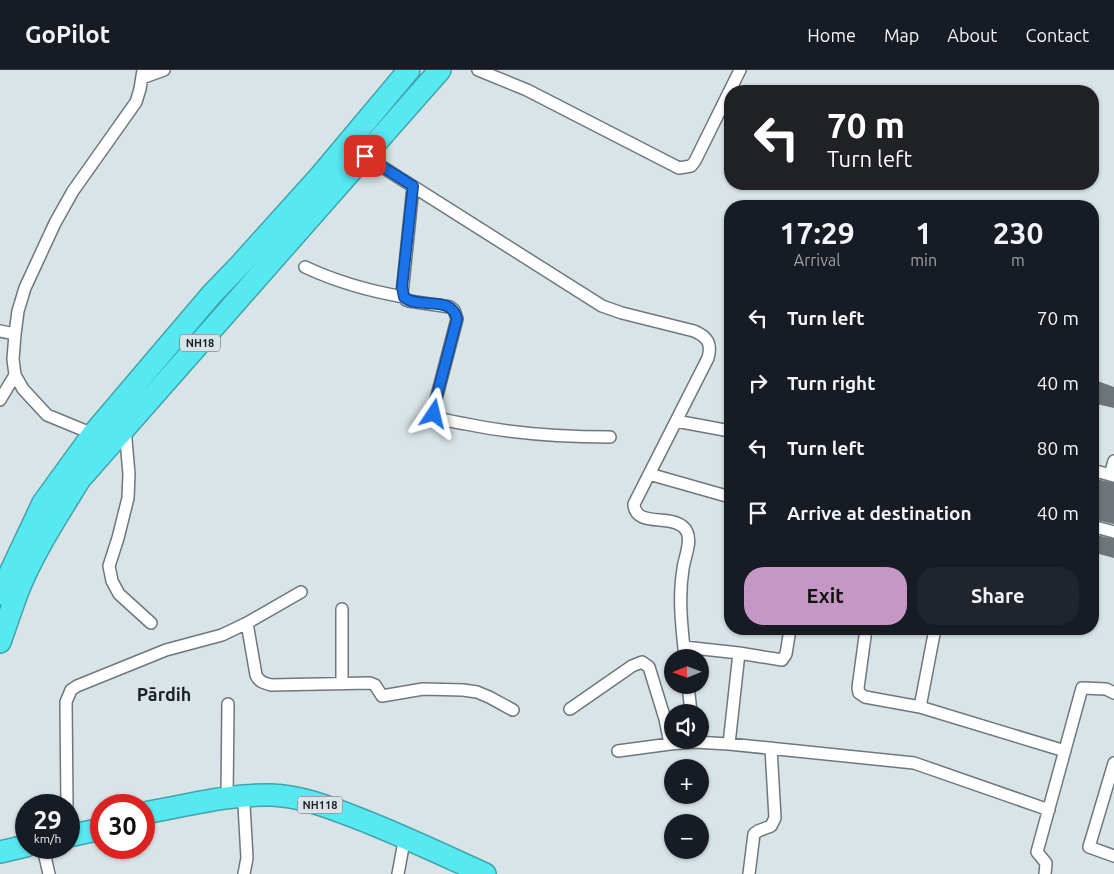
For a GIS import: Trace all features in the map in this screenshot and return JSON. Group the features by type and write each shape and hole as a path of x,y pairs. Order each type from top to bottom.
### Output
{"highway":[{"name":"NH18","path":"0,594 43,504 92,434 212,294 320,175 409,70"},
{"name":"NH18","path":"0,642 18,590 34,557 54,520 80,479 440,70"},
{"path":"212,294 228,311"},
{"name":"NH118","path":"155,819 236,802 254,795 296,798 315,803 388,830 485,874"},
{"name":"NH118","path":"155,812 236,802 286,805 362,830 462,874"},
{"path":"0,841 15,838"},
{"path":"0,852 15,849"}],"street":[{"path":"92,434 47,415 23,389 15,375 13,359 18,311 25,288 55,223 73,191 136,102 142,74 164,70"},
{"path":"478,70 527,90 673,167 679,168 691,166 695,161 724,102"},
{"path":"733,85 740,70"},
{"path":"365,156 602,306 622,313 694,331 703,335 710,344 708,358 635,500 635,512 638,516 675,522 685,529 687,533 689,541 680,594 684,649"},
{"path":"404,297 402,287 413,186"},
{"path":"305,267 360,288 404,297 409,301 444,305 454,310 457,319 434,407 436,416 486,428 530,434 561,437 610,437"},
{"path":"0,330 15,334"},
{"path":"0,400 15,375"},
{"path":"676,421 724,430"},
{"path":"124,428 129,474 128,498 109,566 112,581 119,594 151,622"},
{"path":"1099,469 1113,468"},
{"path":"648,474 724,495"},
{"path":"1099,528 1114,532"},
{"path":"67,794 66,702 71,690 166,650 222,635 301,592"},
{"path":"342,610 342,684"},
{"path":"247,623 256,675 258,680 271,685 373,683 382,696 423,689 463,690 489,696 513,710"},
{"path":"709,652 739,653 782,660 786,654 789,635"},
{"path":"865,635 858,688 859,693 865,697 920,707 1065,751"},
{"path":"920,707 934,635"},
{"path":"729,744 739,653"},
{"path":"570,709 632,666 642,662 649,667 664,716"},
{"path":"1045,874 1046,863 1037,852 1082,688 1110,691"},
{"path":"228,704 236,802 247,858 244,874"},
{"path":"709,742 914,763 1048,810"},
{"path":"618,752 664,745"},
{"path":"749,874 754,834 771,826 774,818 771,748"},
{"path":"1114,765 1089,847 1114,856"},
{"path":"398,874 403,847"},
{"path":"46,859 49,874"}],"building":[{"path":"1099,382 1114,387 1114,408 1099,405"},
{"path":"1099,480 1114,483 1114,524 1099,521"},
{"path":"1099,536 1114,539 1114,558 1099,554"}],"district":[{"name":"Pārdih","path":"164,695"}],"route":[{"path":"365,156 413,186 402,294 409,301 450,307 456,314 457,319 434,407 434,414"}]}
